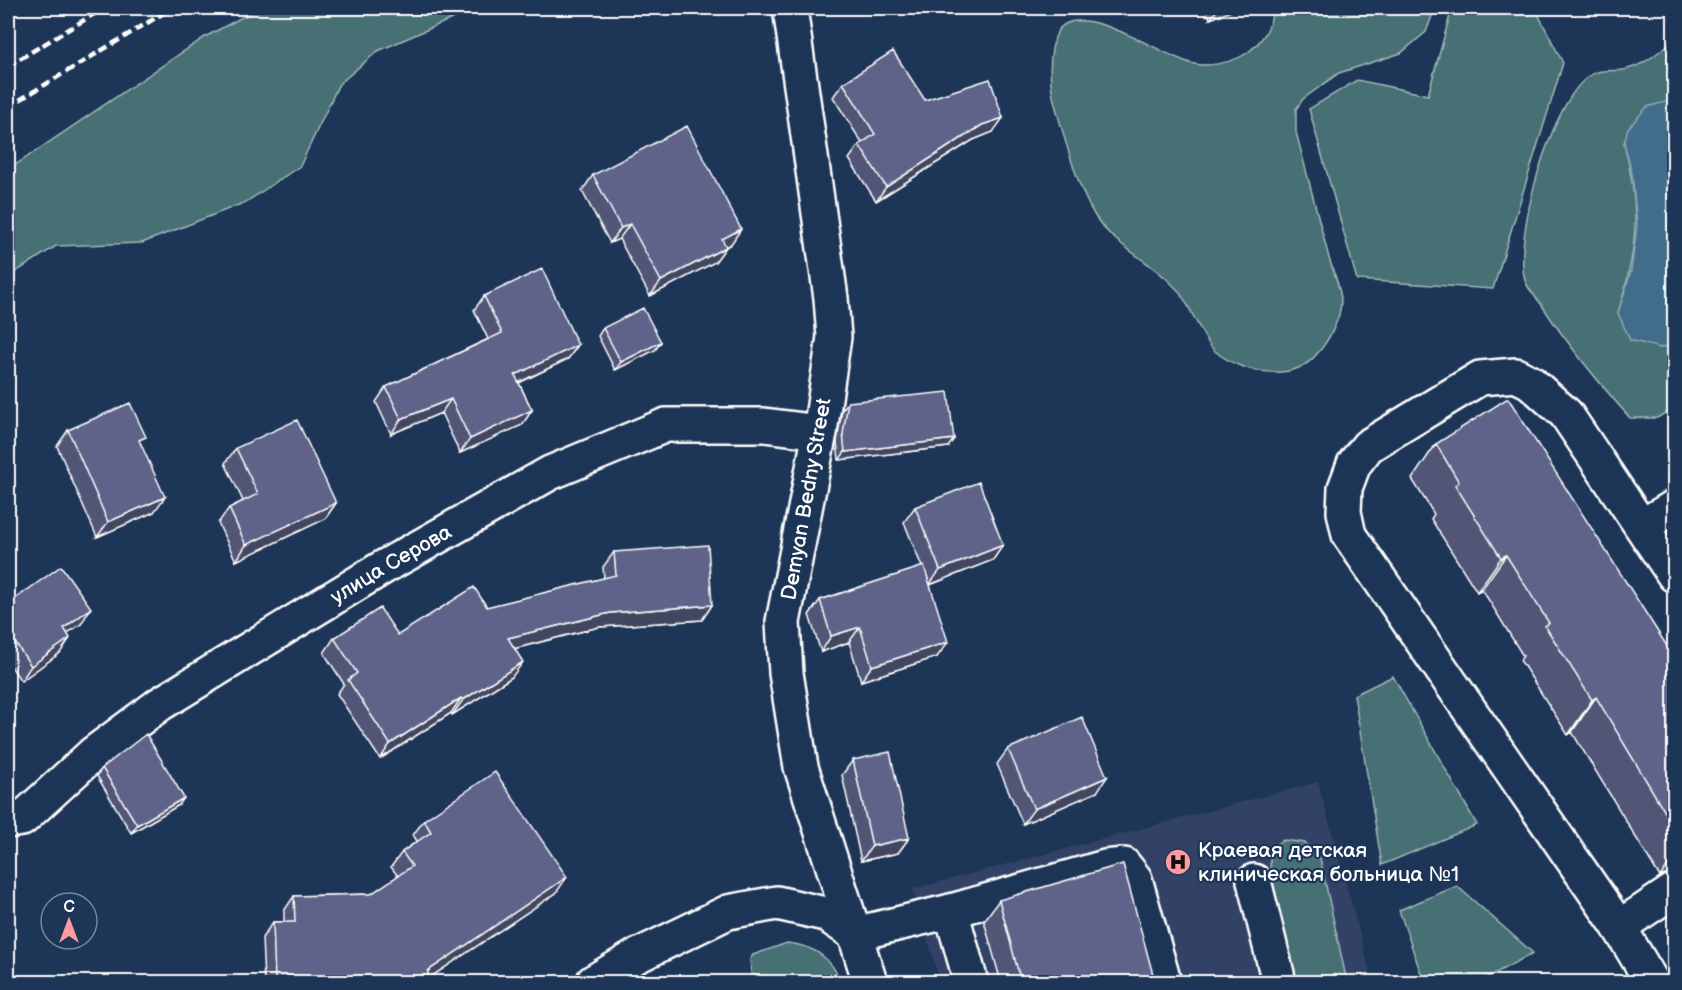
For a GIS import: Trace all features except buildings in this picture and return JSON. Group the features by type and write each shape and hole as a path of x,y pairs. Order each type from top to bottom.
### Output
{"street":[{"name":"Demyan Bedny Street","path":"790,8 834,337 820,432 783,622 786,673 801,767 870,982"},
{"path":"1652,982 1619,927 1349,535 1344,512 1345,488 1354,464 1368,446 1480,378 1501,374 1516,375 1530,382 1566,414 1674,576"},
{"name":"улица Серова","path":"8,822 22,819 94,753 160,704 382,568 550,473 666,425 764,424 820,432"},
{"path":"1642,526 1674,507"},
{"path":"593,982 635,957 728,912 777,903 825,914 855,934 951,911 1105,867 1124,865 1135,879 1164,982"},
{"path":"1254,881 1279,982"},
{"path":"1619,927 1673,891"},
{"path":"951,911 970,982"}],"shaded area":[{"path":"1669,101 1674,102 1674,344 1660,348 1630,340 1618,313 1631,271 1637,225 1632,174 1624,143 1628,128 1647,107"},
{"name":"Краевая детская клиническая больница №1","path":"1318,782 1373,982 940,982 913,889"}],"green space":[{"path":"259,8 477,8 378,51 339,84 300,166 246,202 142,243 56,246 8,277 8,170 205,37"},
{"path":"1273,8 1435,8 1426,32 1401,53 1339,73 1303,99 1296,109 1296,132 1341,301 1336,323 1321,350 1306,364 1281,372 1253,370 1216,352 1205,339 1175,287 1102,226 1089,205 1072,164 1054,99 1050,69 1054,39 1058,30 1069,22 1084,21 1101,24 1190,63 1212,65 1234,59 1253,48 1268,28"},
{"path":"1452,8 1535,8 1563,63 1493,289 1357,280 1309,109 1357,80 1428,95"},
{"path":"1674,40 1674,102 1669,101 1624,143 1633,188 1635,228 1630,268 1618,313 1660,348 1674,344 1674,408 1657,418 1630,418 1563,336 1528,287 1523,260 1525,234 1538,172 1561,113 1575,90 1594,73 1635,67"},
{"path":"1393,676 1477,825 1382,865 1354,695"},
{"path":"1284,840 1305,843 1320,858 1347,982 1296,982 1278,916 1270,864 1270,847"},
{"path":"1457,886 1533,953 1479,982 1424,982 1399,910"},
{"path":"787,943 813,950 827,959 841,982 763,982 751,973 750,959 753,955"}],"railway":[{"path":"8,66 104,8"},
{"path":"8,107 172,8"}],"place":[{"name":"Краевая детская клиническая больница №1","path":"1178,862"}]}
